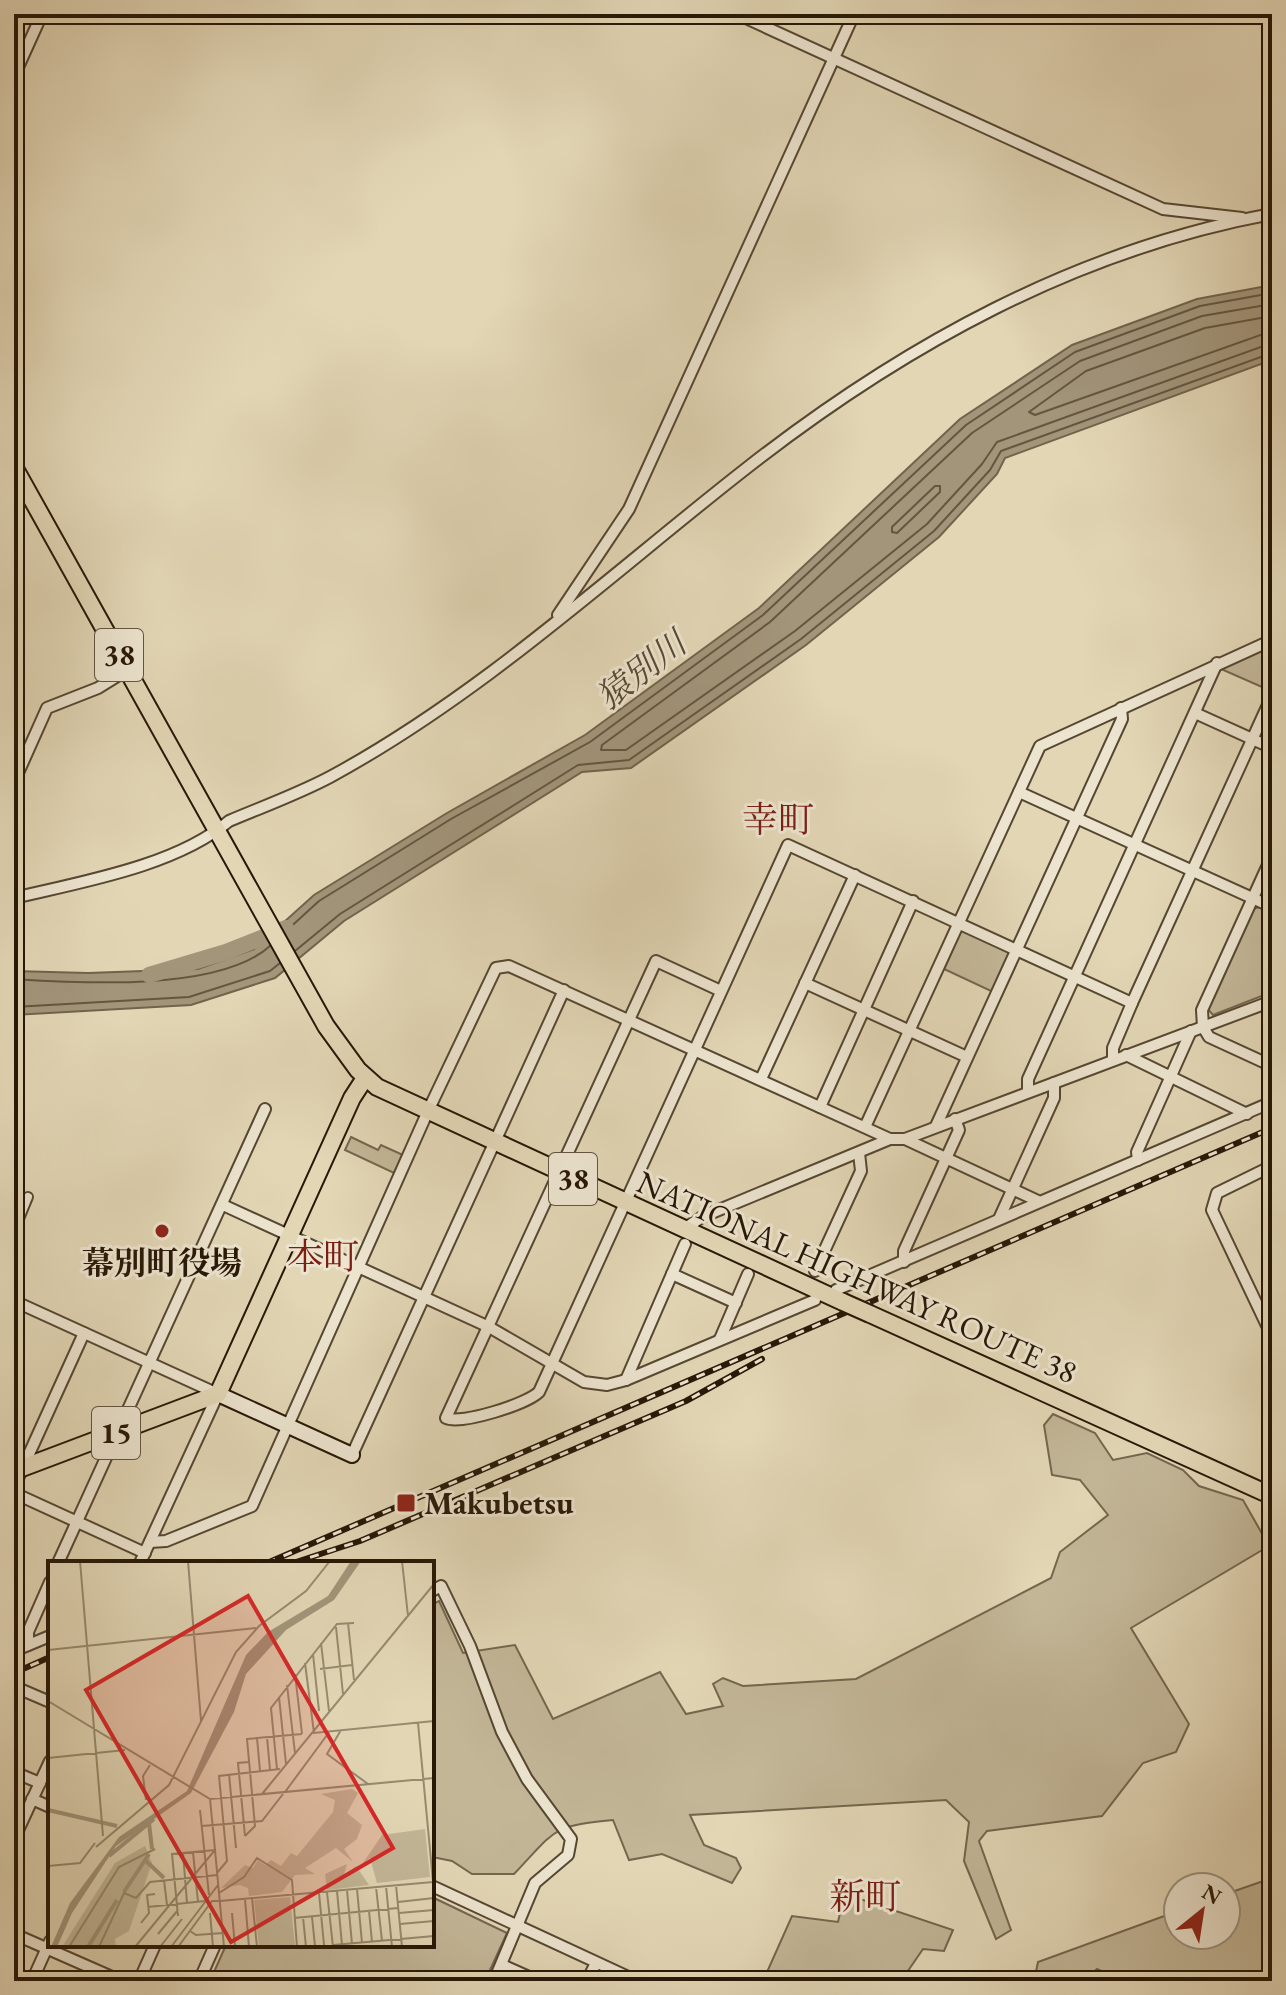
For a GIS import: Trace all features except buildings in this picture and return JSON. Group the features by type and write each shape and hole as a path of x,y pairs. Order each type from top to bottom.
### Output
{"main road":[{"name":"NATIONAL HIGHWAY ROUTE 38","path":"14,467 326,1026 365,1078 493,1143 625,1203 684,1236 840,1296 870,1314 1272,1496"},
{"path":"352,1455 218,1394 352,1098 365,1078"},
{"name":"15","path":"18,1469 218,1394"}],"street":[{"path":"14,76 42,14"},
{"path":"737,14 1163,209 1248,219"},
{"path":"552,623 629,509 854,14"},
{"path":"14,898 114,872 219,838 229,821 329,777 474,684 747,468 907,356 1001,304 1070,273 1272,214"},
{"path":"865,1127 1040,746 1272,640"},
{"path":"1028,1092 1028,1079 1217,663"},
{"path":"14,782 47,708 98,688 127,670"},
{"path":"1113,1060 1113,1048 1132,1003 1272,696"},
{"path":"936,1126 1122,719 1121,708"},
{"path":"1195,713 1272,748"},
{"path":"1019,792 1272,907"},
{"path":"721,991 656,961 446,1418 455,1422 532,1399 552,1364 788,845 1132,1003"},
{"path":"1272,856 1202,1010 1203,1027 1209,1037 1272,1066"},
{"path":"761,1079 855,875"},
{"path":"820,1107 913,901"},
{"path":"150,1542 166,1541 252,1506 428,1111 496,968 509,966 890,1139"},
{"path":"805,983 967,1057"},
{"path":"352,1455 564,990"},
{"path":"626,1380 672,1274 684,1236 730,1205 890,1139 905,1139 1272,1001"},
{"path":"1138,1160 1137,1152 1191,1031"},
{"path":"1126,1055 1247,1114"},
{"path":"999,1219 1054,1098 1054,1083"},
{"path":"840,1296 904,1262 1038,1201 1272,1102"},
{"path":"59,1561 265,1109"},
{"path":"904,1262 904,1251 959,1130 955,1119"},
{"path":"905,1139 1038,1201"},
{"path":"815,1271 861,1171 859,1153"},
{"path":"1272,1166 1217,1193 1212,1210 1272,1336"},
{"path":"14,1231 28,1197"},
{"path":"223,1205 489,1327 552,1364 596,1385 626,1380 815,1300"},
{"path":"672,1274 736,1303"},
{"path":"720,1339 748,1274"},
{"path":"14,1493 142,1558 218,1394 15,1305"},
{"path":"14,1487 18,1469 84,1333"},
{"path":"434,1590 441,1586 470,1646 502,1732 527,1779 571,1839 568,1855 535,1883 494,1981"},
{"path":"28,1645 28,1632 48,1587"},
{"path":"14,1651 48,1637"},
{"path":"14,1693 22,1690 48,1701"},
{"path":"14,1839 48,1765"},
{"path":"14,1772 40,1783"},
{"path":"32,1799 48,1806"},
{"path":"434,1887 637,1981"},
{"path":"14,1934 48,1945 32,1981"},
{"path":"52,1947 121,1981"},
{"path":"139,1981 154,1947"},
{"path":"199,1981 214,1947"},
{"path":"587,1981 596,1963"},
{"path":"502,1965 538,1981"}],"shaded area":[{"path":"1272,643 1271,691 1221,669 1223,664"},
{"path":"1263,906 1272,910 1272,992 1213,1015 1207,1008 1253,909"},
{"path":"962,928 1012,951 993,992 944,969"},
{"path":"351,1137 378,1150 381,1145 403,1155 394,1173 345,1150"},
{"path":"1053,1414 1095,1433 1113,1460 1147,1453 1183,1470 1199,1486 1243,1500 1269,1546 1131,1628 1189,1724 1176,1752 1143,1763 1102,1816 987,1831 979,1841 1011,1930 996,1939 964,1861 969,1822 946,1800 690,1815 704,1845 736,1858 741,1868 732,1883 662,1854 629,1860 613,1820 565,1828 547,1839 514,1874 472,1874 452,1861 434,1857 434,1604 439,1601 463,1653 515,1645 553,1719 660,1672 686,1714 723,1706 713,1684 723,1678 743,1686 856,1679 1051,1578 1060,1552 1108,1515 1080,1480 1052,1475 1044,1425"},
{"path":"1266,1880 1272,1882 1272,1981 1111,1981 1114,1977 1097,1969 1084,1981 1034,1981 1038,1962 1162,1917 1162,1951 1242,1951 1242,1888"},
{"path":"434,1898 507,1933 485,1981 210,1981 225,1947 434,1947"},
{"path":"860,1899 953,1930 944,1951 923,1949 901,1981 763,1981 792,1916 838,1922 842,1905"}],"water":[{"path":"1272,285 1272,360 1005,458 997,474 939,537 806,645 631,768 582,772 344,921 275,978 191,1005 14,1015 14,971 88,973 198,969 254,949 314,895 447,813 585,735 759,608 960,419 1072,345 1197,299"}],"waterway":[{"name":"猿別川","path":"149,975 226,952 286,928"}],"railway":[{"path":"272,1561 1272,1128"},
{"path":"299,1561 360,1541 686,1401 762,1359"},
{"path":"14,1673 48,1658"}],"place":[{"name":"幕別町役場","path":"162,1231"},
{"name":"Makubetsu","path":"406,1503"}],"district":[{"name":"幸町","path":"778,819"},
{"name":"本町","path":"323,1256"},
{"name":"新町","path":"865,1896"}]}
